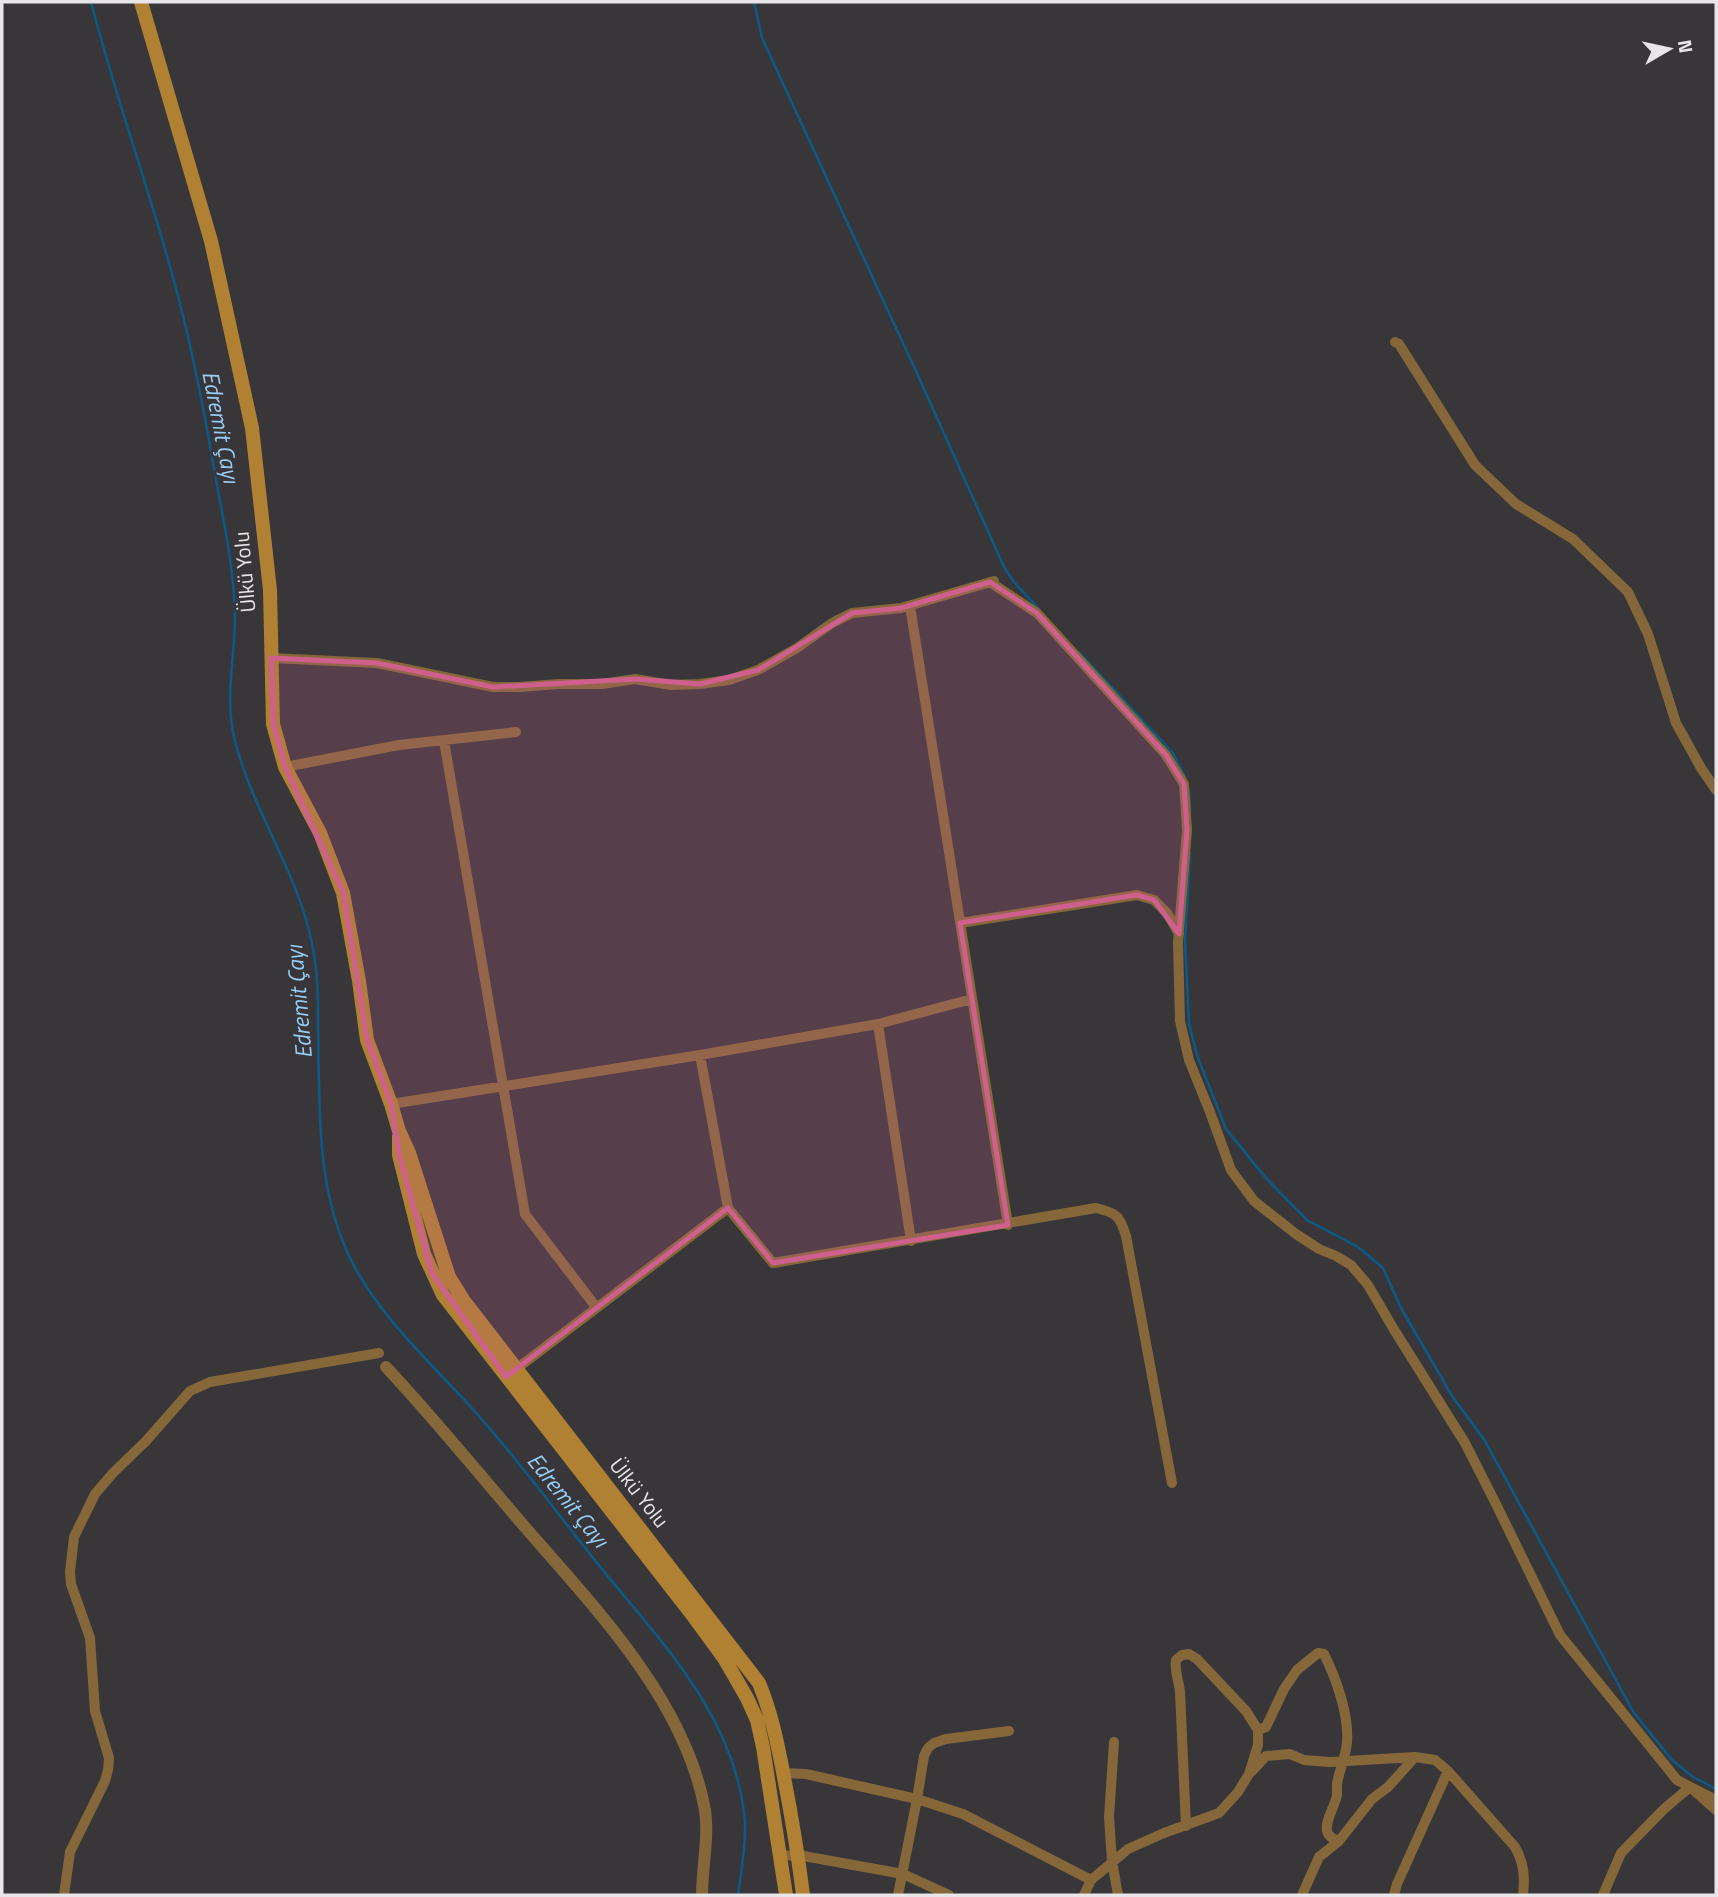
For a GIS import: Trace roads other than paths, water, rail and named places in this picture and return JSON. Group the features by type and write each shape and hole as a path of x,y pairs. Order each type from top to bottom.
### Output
{"main road":[{"name":"Ülkü Yolu","path":"141,2 211,241 251,428 270,590 272,724 285,767 320,833 343,893 367,1040 399,1131 399,1155 424,1254 450,1305 511,1373 759,1683 769,1706 783,1773 803,1895"},
{"name":"Ülkü Yolu","path":"511,1373 695,1617 724,1658 747,1698 757,1720 763,1747 786,1895"}],"street":[{"path":"1395,342 1399,344 1475,465 1516,504 1573,539 1628,592 1648,634 1676,723 1716,790"},
{"path":"271,658 377,663 493,687 603,684 635,679 671,685 700,684 729,680 758,670 852,613 910,606 994,581 1038,613 1166,755 1184,784 1187,830 1179,934 1180,1021 1189,1060 1231,1170 1254,1201 1318,1249 1351,1265 1368,1285 1465,1443 1560,1635 1677,1780 1716,1800"},
{"path":"910,606 1008,1225"},
{"path":"285,767 399,745 516,732"},
{"path":"444,741 525,1214 596,1307"},
{"path":"960,923 1137,895 1154,900 1167,913 1179,934"},
{"path":"391,1104 878,1024 972,999"},
{"path":"878,1024 911,1241"},
{"path":"700,1055 728,1208 773,1263 1096,1208 1113,1212 1121,1221 1126,1236 1172,1483"},
{"path":"511,1373 728,1208"},
{"path":"64,1895 70,1852 105,1781 109,1758 95,1712 90,1638 71,1584 70,1572 74,1537 95,1494 190,1391 200,1386 210,1382 379,1353"},
{"path":"386,1367 611,1629 659,1696 687,1748 705,1808 702,1895"},
{"path":"1258,1730 1266,1727 1284,1689 1297,1670 1318,1653 1324,1654 1333,1671 1345,1719 1347,1740 1345,1761 1337,1783 1327,1831 1331,1838 1339,1841"},
{"path":"1186,1826 1179,1680 1174,1667 1176,1660 1182,1655 1189,1654 1197,1659 1246,1710 1258,1730 1258,1745 1249,1774"},
{"path":"898,1895 924,1756 928,1748 946,1739 1009,1731"},
{"path":"1114,1742 1109,1817 1118,1895"},
{"path":"1084,1895 1091,1880 1128,1849 1219,1813 1266,1756 1290,1754 1304,1760 1345,1761 1415,1757 1436,1760 1515,1847 1522,1861 1523,1895"},
{"path":"1302,1895 1319,1857 1339,1841 1372,1799 1388,1787 1415,1757"},
{"path":"1394,1895 1448,1771"},
{"path":"783,1773 806,1774 918,1799 963,1814 1091,1880"},
{"path":"1690,1787 1716,1810"},
{"path":"1603,1895 1621,1853 1690,1787"},
{"path":"780,1856 798,1855 903,1874 949,1895"}],"waterway":[{"name":"Edremit Çayı","path":"91,2 171,270 200,390 232,578 235,633 230,710 235,741 253,793 297,892 312,944 317,985 322,1146 325,1175 339,1233 363,1281 390,1319 517,1461 667,1648 710,1713 727,1747 739,1784 745,1823 738,1895"},
{"path":"754,2 762,38 1004,567 1039,609"},
{"path":"1079,652 1173,753 1185,777"},
{"path":"1189,790 1190,811"},
{"path":"1190,853 1185,941 1189,1024 1198,1058 1226,1129 1265,1177 1307,1220 1358,1247 1383,1268 1401,1308 1452,1396 1485,1441 1634,1713 1672,1760 1693,1777 1716,1789"}]}
